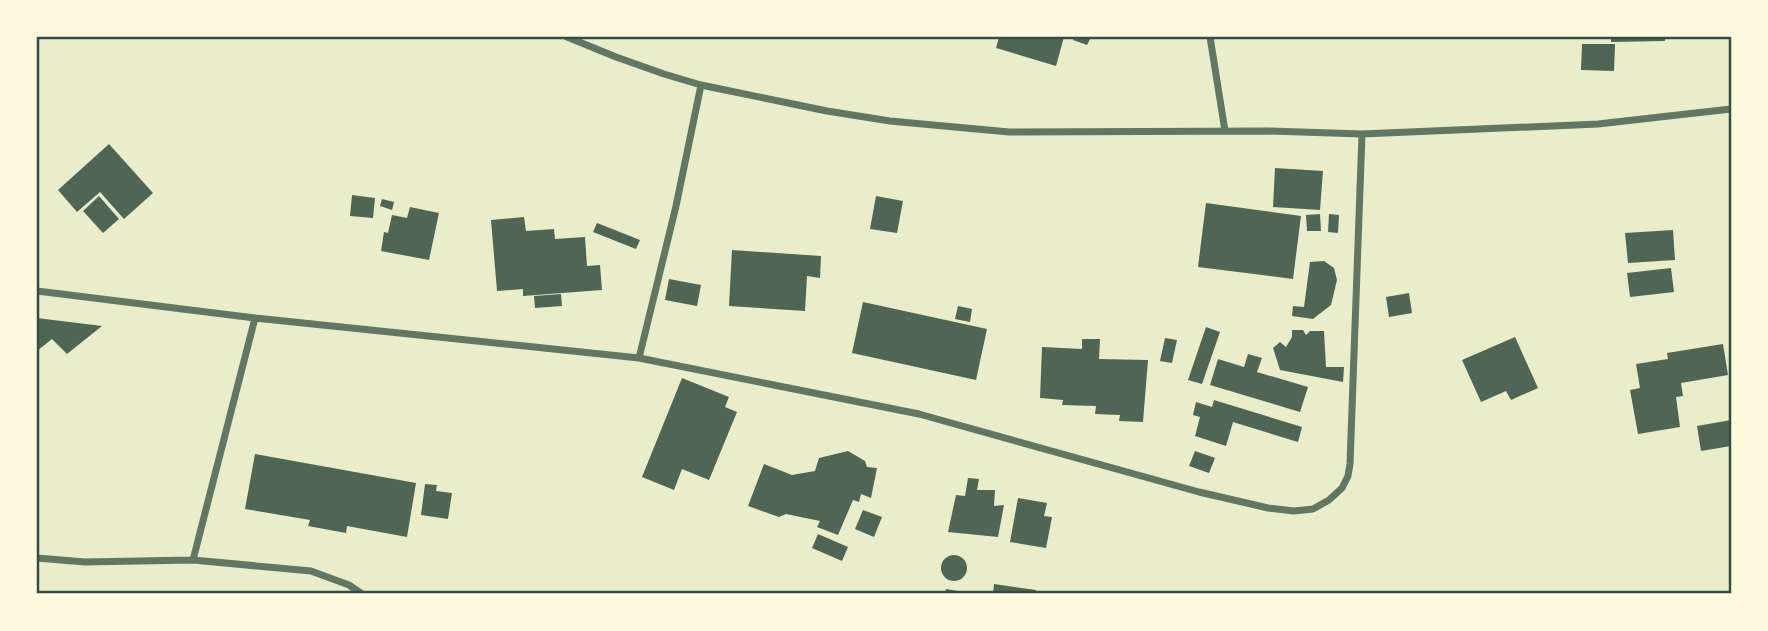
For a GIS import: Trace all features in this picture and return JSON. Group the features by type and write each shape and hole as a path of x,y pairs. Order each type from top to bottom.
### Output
{"street":[{"path":"566,37 701,85 890,121 1009,132 1268,131 1362,134 1598,124 1731,109"},
{"path":"1210,37 1225,131"},
{"path":"639,358 676,206 701,85"},
{"path":"37,291 255,318 639,358 919,414 1199,492 1268,508 1294,511 1313,509 1342,488 1350,464 1362,134"},
{"path":"193,560 255,318"},
{"path":"37,558 85,562 193,560 311,571 349,585 362,594"}],"building":[{"path":"999,37 1064,37 1056,66 996,48"},
{"path":"1075,37 1091,37 1087,45 1073,40"},
{"path":"1611,37 1665,37 1665,41 1611,42"},
{"path":"1582,44 1615,44 1614,71 1581,70"},
{"path":"109,144 153,193 124,219 100,192 77,212 58,190"},
{"path":"1275,168 1323,171 1320,210 1273,207"},
{"path":"352,195 375,198 373,218 350,216"},
{"path":"99,196 119,219 103,233 83,211"},
{"path":"876,196 903,201 897,233 870,229"},
{"path":"382,199 394,202 392,210 380,206"},
{"path":"1206,203 1301,216 1293,279 1198,267"},
{"path":"410,207 439,213 429,260 381,251 384,232 388,233 392,215 407,218"},
{"path":"1320,214 1321,231 1307,231 1306,215"},
{"path":"1329,214 1339,215 1338,233 1328,232"},
{"path":"524,217 526,231 554,229 555,239 585,237 587,266 600,265 602,290 523,296 523,289 497,291 491,220"},
{"path":"597,223 640,240 636,249 593,232"},
{"path":"1673,230 1675,260 1628,263 1625,233"},
{"path":"732,250 821,256 820,278 807,276 805,311 729,306"},
{"path":"1324,261 1334,268 1337,280 1331,305 1313,319 1292,316 1293,306 1304,307 1310,262"},
{"path":"1671,268 1674,292 1630,297 1627,273"},
{"path":"669,279 701,285 697,306 665,300"},
{"path":"1409,293 1412,313 1389,317 1386,297"},
{"path":"561,294 562,306 535,308 534,296"},
{"path":"863,302 987,329 976,380 852,353"},
{"path":"958,306 972,309 970,322 955,319"},
{"path":"37,318 102,326 67,354 52,339 37,351"},
{"path":"1206,327 1220,332 1202,384 1188,380"},
{"path":"1292,330 1303,330 1306,335 1310,331 1324,331 1326,367 1344,367 1343,382 1280,370 1273,348 1280,342 1286,347 1292,337"},
{"path":"1515,337 1538,388 1511,400 1506,391 1481,402 1462,360"},
{"path":"1165,338 1177,340 1172,363 1160,361"},
{"path":"1082,339 1100,339 1099,359 1148,360 1143,422 1119,421 1120,415 1095,414 1096,406 1062,405 1063,400 1040,398 1042,347 1082,349"},
{"path":"1723,344 1728,375 1681,383 1683,396 1676,397 1680,427 1638,434 1630,390 1640,388 1636,364 1668,359 1667,353"},
{"path":"1248,354 1262,358 1257,372 1308,387 1300,412 1210,385 1218,359 1244,367"},
{"path":"682,378 729,397 725,407 737,412 709,480 682,469 674,490 642,477"},
{"path":"1214,400 1302,427 1298,442 1233,422 1226,446 1195,436 1200,417 1193,415 1196,402 1212,407"},
{"path":"1731,420 1731,446 1701,451 1697,426"},
{"path":"848,451 865,461 867,467 877,468 871,498 861,494 859,502 853,500 838,535 817,527 820,521 786,514 779,517 748,506 764,464 792,475 815,471 819,458"},
{"path":"1195,451 1215,458 1209,473 1189,466"},
{"path":"255,454 416,483 407,537 347,526 346,533 308,526 310,520 245,509"},
{"path":"968,478 979,479 977,490 995,490 994,506 1004,505 998,537 948,532 956,495 965,496"},
{"path":"425,484 437,485 436,491 452,493 448,519 421,515"},
{"path":"1018,498 1047,503 1044,516 1052,517 1046,548 1010,542"},
{"path":"863,510 882,517 874,537 855,529"},
{"path":"818,534 848,547 842,561 812,548"},
{"path":"954,555 963,559 967,568 963,577 954,581 945,577 941,568 945,559"},
{"path":"994,584 1036,590 1036,594 993,594"},
{"path":"946,589 970,593 970,594 945,594"}]}
